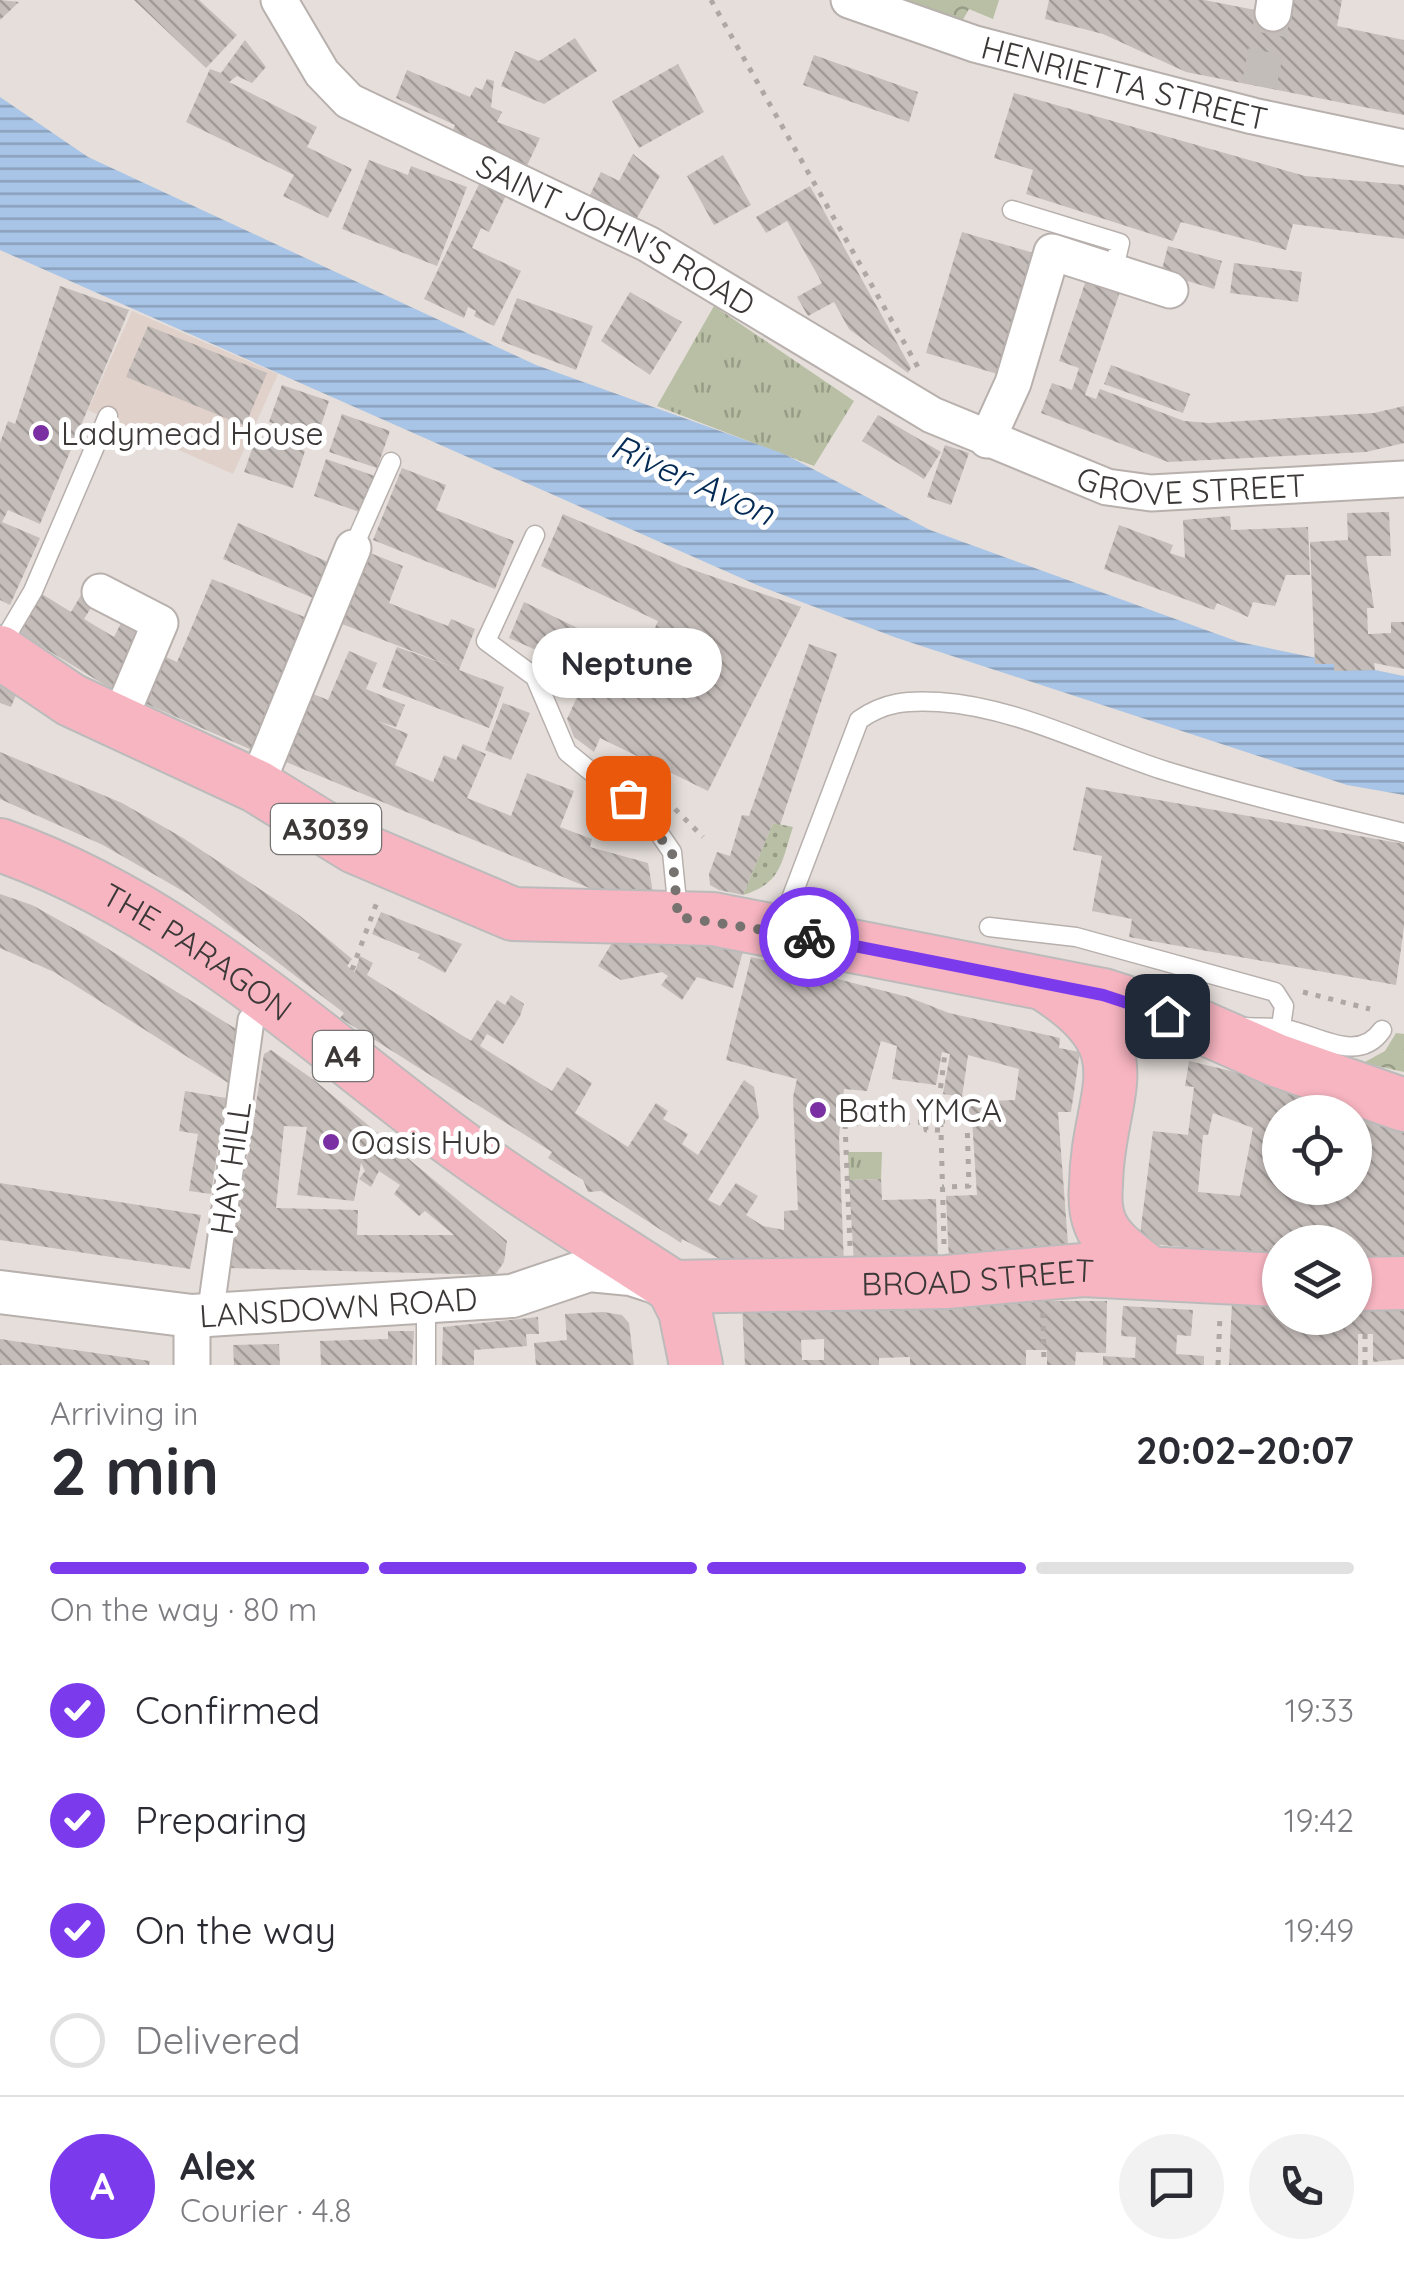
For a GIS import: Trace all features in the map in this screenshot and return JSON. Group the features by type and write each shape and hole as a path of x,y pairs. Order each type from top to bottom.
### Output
{"main road":[{"name":"A3039","path":"0,650 117,726 256,786 370,854 513,914 678,917 779,930 1044,984"},
{"name":"THE PARAGON","path":"0,845 146,911 244,978 448,1137 674,1287"},
{"path":"1044,984 1103,995 1199,1026 1280,1044 1404,1104"},
{"path":"1044,984 1082,1008 1099,1028 1108,1050 1108,1112 1096,1169 1100,1223 1110,1240 1148,1272"},
{"path":"1108,1112 1139,1057 1168,1034 1199,1026"},
{"name":"BROAD STREET","path":"674,1287 852,1285 1042,1273 1148,1272 1262,1279"},
{"path":"1372,1284 1404,1283"},
{"path":"674,1287 685,1310 696,1365"}],"street":[{"name":"SAINT JOHN'S ROAD","path":"279,0 322,73 349,101 397,128 648,244 932,416 986,440"},
{"name":"HENRIETTA STREET","path":"849,0 976,44 1256,101 1404,148"},
{"path":"986,440 1013,383 1052,252 1170,290"},
{"name":"GROVE STREET","path":"986,440 1128,492 1404,478"},
{"path":"256,786 354,548"},
{"path":"100,592 160,623 117,726"},
{"name":"HAY HILL","path":"201,1316 251,1020"},
{"name":"LANSDOWN ROAD","path":"0,1292 201,1316 512,1296 589,1270 631,1274 674,1287"},
{"path":"192,1365 201,1316"}],"lane":[{"path":"1012,210 1120,242 1113,272"},
{"path":"0,650 33,591 108,416"},
{"path":"354,548 391,462"},
{"path":"535,535 486,641 536,678 567,752 650,820 672,852 678,917"},
{"path":"779,930 859,720 878,706 907,701 943,702 1008,718 1164,770 1404,833"},
{"path":"989,927 1076,936 1275,992 1284,1006 1280,1044 1361,1048 1374,1043 1385,1022"},
{"path":"426,1302 426,1365"}],"path":[{"path":"712,0 916,360 932,416"},
{"path":"352,970 376,904"},
{"path":"1275,992 1305,992 1385,1022"},
{"path":"943,1200 940,1118 946,1053"},
{"path":"940,1130 926,1130 925,1115 967,1120 969,1186 942,1187"},
{"path":"852,1285 843,1124 926,1122"},
{"path":"1042,1273 1044,1365"},
{"path":"1365,1335 1365,1365"}],"shaded area":[{"path":"132,311 278,374 233,474 88,410"}],"green space":[{"path":"888,0 999,0 993,19 969,9 957,30"},
{"path":"714,306 854,401 814,466 657,406"},
{"path":"773,823 793,827 782,861 773,878 743,895"},
{"path":"1396,1033 1404,1034 1404,1072 1363,1063 1385,1051"},
{"path":"848,1152 882,1152 881,1179 849,1180"}],"water":[{"name":"River Avon","path":"0,97 88,157 536,365 784,454 930,530 1239,642 1404,676 1404,795 1347,785 897,638 757,585 0,250"}],"building":[{"path":"0,0 19,2 0,20"},
{"path":"134,0 199,0 237,35 206,68"},
{"path":"1049,0 1204,0 1286,16 1290,0 1342,0 1337,26 1404,40 1404,115 1186,72 1103,34 1045,19"},
{"path":"575,38 597,71 544,104 501,86 515,51 539,61"},
{"path":"245,40 266,67 252,83 237,76 229,82 317,127 307,147 352,169 328,218 283,196 294,175 186,122 210,69 221,73"},
{"path":"814,55 918,92 909,122 803,85"},
{"path":"678,64 704,112 639,148 612,101"},
{"path":"407,70 470,97 475,87 482,90 487,79 494,81 491,107 502,112 497,122 540,138 524,172 449,139 455,125 396,98"},
{"path":"1014,93 1305,176 1404,185 1404,239 1293,224 1286,250 1181,222 1173,241 1026,194 1033,170 994,158"},
{"path":"633,154 660,176 637,218 589,197 601,172 619,181"},
{"path":"723,155 751,205 714,225 687,176"},
{"path":"369,160 408,175 411,166 467,187 437,266 342,229"},
{"path":"482,178 508,191 489,232 481,228 472,248 521,271 494,326 474,316 476,311 468,307 464,318 424,299"},
{"path":"810,186 911,368 908,373 849,329 834,302 808,316 797,297 822,283 787,221 766,233 756,217"},
{"path":"962,232 1037,254 1001,375 926,353"},
{"path":"1168,246 1222,261 1214,289 1161,273"},
{"path":"1234,263 1302,272 1298,302 1230,293"},
{"path":"1087,277 1121,289 1085,395 1096,399 1100,389 1184,421 1209,423 1374,413 1404,406 1404,443 1366,452 1168,462 1041,413 1052,383 1072,390 1079,368 1059,361"},
{"name":"Ladymead House","path":"60,286 129,310 40,524 8,510 2,522 40,538 10,605 0,600 0,443 8,421 15,424"},
{"path":"630,292 682,322 650,375 601,341"},
{"path":"517,298 593,326 576,370 501,341"},
{"path":"148,326 267,373 245,426 126,377"},
{"path":"1111,365 1190,394 1183,413 1104,384"},
{"path":"282,385 329,401 317,438 269,422"},
{"path":"342,414 390,431 377,468 329,452"},
{"path":"878,415 941,452 924,479 862,441"},
{"path":"257,435 305,451 293,488 244,472"},
{"path":"945,445 969,453 951,505 927,497"},
{"path":"326,459 375,476 362,513 314,496"},
{"path":"402,468 446,485 436,510 514,541 495,589 373,540"},
{"path":"1389,512 1391,556 1366,556 1374,608 1367,608 1368,634 1391,633 1391,622 1404,622 1404,669 1374,663 1375,670 1334,671 1334,664 1315,664 1310,542 1348,540 1347,513"},
{"path":"563,514 685,567 801,607 708,791 600,738 594,752 574,737 567,719 588,673 509,638 524,602 641,659 658,621 541,566"},
{"path":"1230,516 1231,530 1308,527 1310,575 1286,575 1275,606 1253,602 1248,617 1217,603 1214,610 1104,569 1119,525 1173,545 1170,553 1185,558 1183,520"},
{"path":"238,523 335,565 320,601 223,559"},
{"path":"370,553 403,566 389,603 448,626 451,619 475,629 459,670 504,687 489,728 382,687 397,647 453,667 342,624"},
{"path":"212,579 307,618 252,750 135,699 155,652 177,662"},
{"path":"42,594 71,612 81,595 94,603 84,619 114,637 124,617 142,625 118,693 18,632"},
{"path":"809,644 837,654 780,825 773,823 743,895 719,890 710,885 709,874 717,852 730,856 742,815 749,816"},
{"path":"349,651 377,663 366,689 405,705 396,727 377,721 408,734 395,765 433,782 444,755 456,760 463,744 486,754 467,798 511,816 527,773 574,791 560,827 592,839 590,847 648,863 653,893 611,897 274,757 303,690 328,700"},
{"path":"0,679 18,690 11,707 0,703"},
{"path":"503,703 530,713 511,760 485,750"},
{"path":"0,752 122,803 183,838 299,915 352,959 347,966 355,972 360,956 373,963 367,975 471,1041 497,1000 505,1005 511,995 524,1004 503,1044 487,1034 480,1046 552,1091 567,1067 592,1083 575,1113 628,1147 656,1103 668,1111 663,1119 688,1134 682,1144 698,1155 744,1080 754,1087 759,1117 708,1200 720,1206 736,1183 758,1196 746,1215 763,1226 784,1230 784,1211 798,1210 793,1097 797,1079 726,1060 751,957 908,997 949,1013 1060,1038 1059,1048 1080,1052 1071,1112 1058,1112 1068,1244 1063,1244 1064,1252 949,1262 946,1196 977,1195 972,1119 963,1119 962,1102 1015,1100 1019,1069 968,1055 962,1097 943,1094 950,1054 942,1052 936,1085 892,1079 897,1046 881,1041 867,1091 844,1089 839,1137 844,1265 735,1267 682,1239 681,1243 601,1191 588,1192 583,1180 548,1158 552,1152 340,1018 344,1013 188,894 103,845 0,799"},
{"path":"1086,787 1404,844 1404,927 1396,985 1129,937 1132,919 1092,911 1102,856 1073,850"},
{"path":"0,894 32,905 89,937 236,1029 230,1084 54,972 0,948"},
{"path":"381,912 462,944 445,973 418,958 420,954 372,934"},
{"path":"679,941 743,951 733,988 697,977 682,1000 661,985 668,976 662,972 621,980 598,966 612,943"},
{"path":"271,1050 314,1080 507,1241 504,1262 495,1275 229,1268 264,1054","holes":["284,1126 307,1127 297,1195 354,1201 361,1163 365,1171 359,1179 371,1187 379,1171 400,1185 394,1194 419,1216 425,1211 454,1235 357,1235 358,1210 276,1208"]},
{"path":"1189,1061 1314,1095 1262,1095 1262,1205 1372,1205 1372,1114 1404,1125 1404,1262 1372,1262 1372,1225 1262,1225 1262,1254 1139,1243 1153,1131 1188,1135 1194,1087 1185,1086","holes":["1213,1113 1253,1128 1240,1196 1198,1192 1203,1135 1208,1135"]},
{"path":"185,1091 226,1098 211,1194 189,1191 198,1134 179,1131"},
{"path":"881,1179 882,1200 936,1199 938,1262 854,1265 849,1180"},
{"path":"0,1183 201,1215 190,1269 0,1240"},
{"path":"1107,1301 1106,1353 1076,1352 1075,1365 1047,1365 1047,1350 1026,1350 1026,1365 910,1365 910,1357 879,1358 879,1365 745,1365 742,1306","holes":["824,1339 824,1360 802,1360 801,1340"]},
{"path":"1232,1302 1262,1303 1262,1335 1358,1335 1358,1365 1229,1365"},
{"path":"1123,1306 1193,1310 1191,1336 1177,1335 1176,1354 1204,1356 1204,1365 1103,1365 1103,1356 1135,1358 1136,1337 1121,1336"},
{"path":"1404,1306 1404,1359 1373,1362 1372,1307"},
{"path":"565,1314 622,1315 629,1323 634,1365 536,1365 534,1343 567,1340"},
{"path":"538,1317 539,1334 526,1334 527,1346 474,1350 474,1365 442,1365 443,1327"},
{"path":"388,1331 414,1331 412,1365 321,1365 320,1341 388,1339"},
{"path":"0,1339 150,1361 149,1365 0,1365"},
{"path":"279,1344 280,1365 234,1365 233,1345"}],"tunnel":[{"path":"1259,86 1273,13"}],"way so far":[{"path":"628,798 650,820 672,852 678,917 713,919 809,937"}],"place":[{"name":"Ladymead House","path":"41,433"},
{"name":"Neptune","path":"628,798"},
{"name":"Bath YMCA","path":"818,1110"},
{"name":"Oasis Hub","path":"331,1142"}],"route":[{"path":"809,937 970,972 1103,995 1167,1016"}]}
